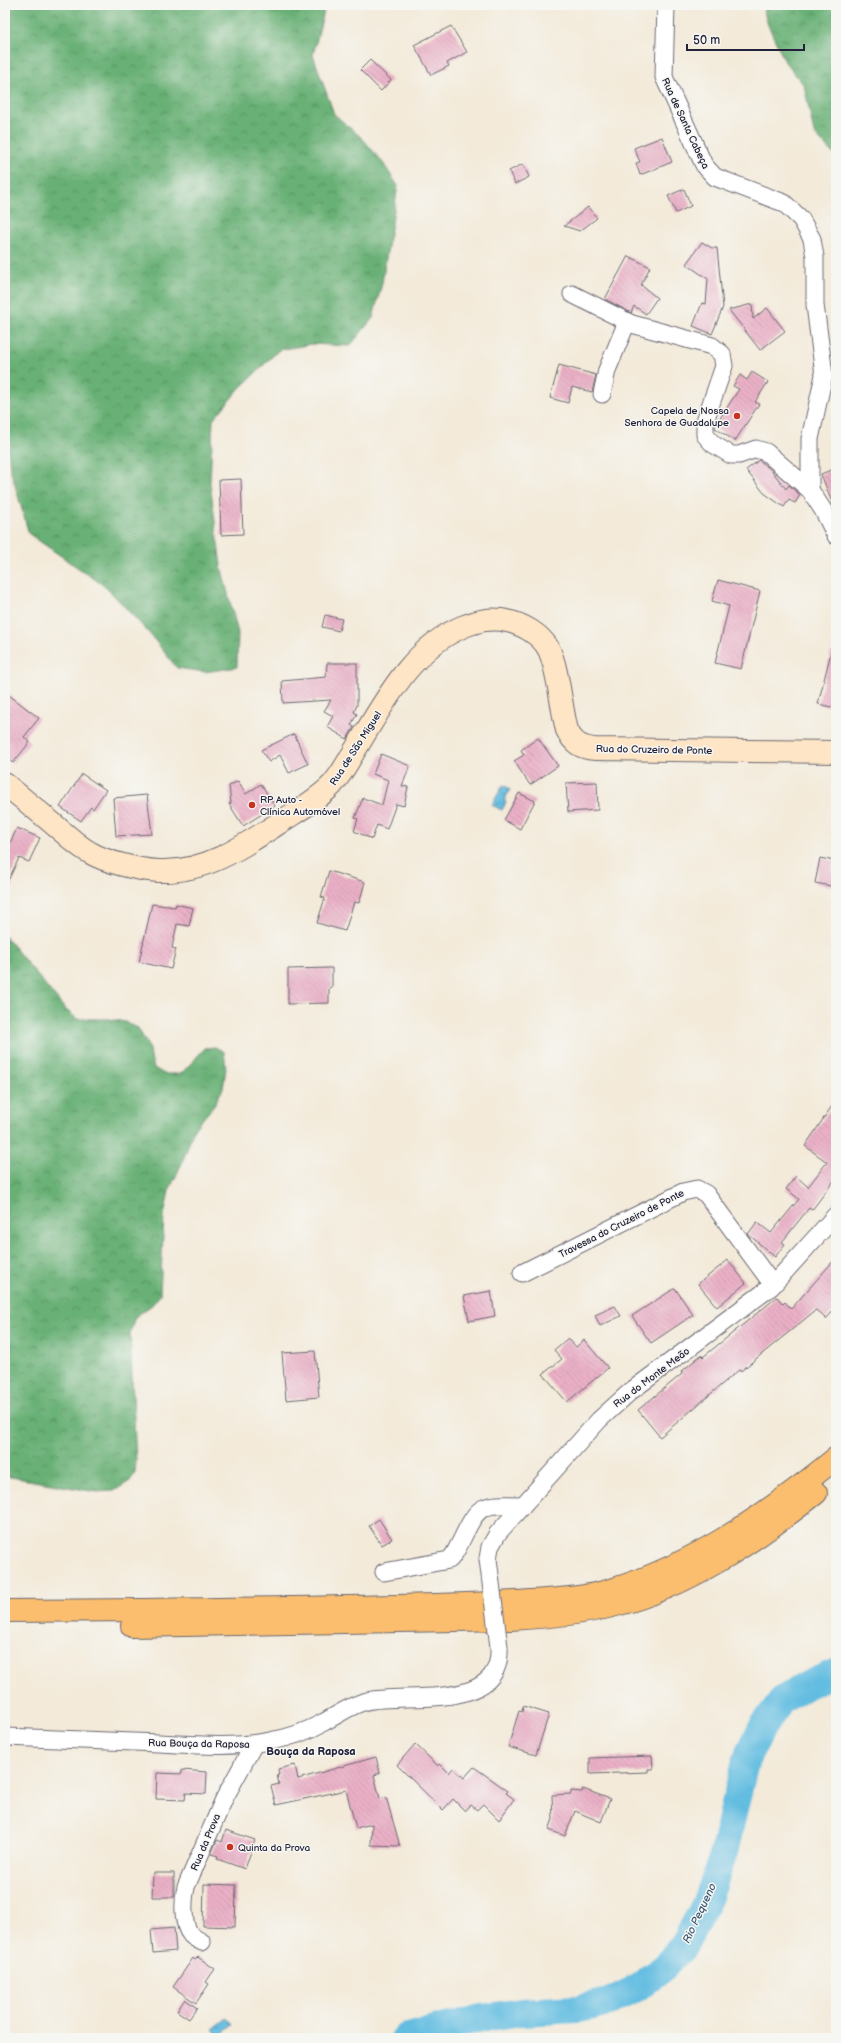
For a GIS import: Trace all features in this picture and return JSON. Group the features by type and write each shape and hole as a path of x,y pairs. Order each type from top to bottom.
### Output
{"highway":[{"path":"5,1611 228,1610 448,1605 588,1596 629,1584 677,1564 712,1546 769,1510 836,1458"},
{"path":"5,1626 215,1626 489,1620 554,1616 591,1611 640,1598 718,1561 778,1523 836,1477"}],"street":[{"name":"Rua de Santa Cabeça","path":"666,5 664,77 704,166 715,177 784,203 801,219 812,239 815,256 815,305 824,370 823,386 810,439 810,490"},
{"path":"572,294 627,322 712,346 720,352 724,360 723,372 705,422 704,432 706,438 731,455 739,455 756,450 763,450 810,490 823,510 836,536"},
{"path":"602,394 608,370 627,322"},
{"name":"Rua de São Miguel","path":"5,784 82,847 99,857 139,868 157,871 178,870 212,861 249,844 324,793 340,775 397,682 408,667 449,634 478,622 490,619 506,620 530,631"},
{"name":"Rua do Cruzeiro de Ponte","path":"530,631 541,638 549,650 567,730 573,741 581,747 595,749 836,752"},
{"name":"Travessa do Cruzeiro de Ponte","path":"522,1273 683,1192 697,1189 706,1194 773,1285"},
{"name":"Rua do Monte Meão","path":"488,1559 490,1547 493,1541 523,1505 614,1405 773,1285 836,1215"},
{"path":"384,1572 449,1560 455,1554 474,1516 480,1509 497,1504 523,1505"},
{"name":"Rua Bouça da Raposa","path":"5,1737 205,1745 254,1744 280,1740 300,1733 323,1723 348,1708 367,1701 438,1698 465,1691 482,1683 491,1675 498,1662 499,1647 488,1559"},
{"name":"Rua da Prova","path":"202,1942 191,1935 187,1928 184,1901 186,1888 224,1799 254,1744"}],"green space":[{"path":"5,5 327,5 325,7 313,55 334,114 363,139 383,163 398,186 382,283 373,318 350,346 312,344 279,350 239,389 213,420 210,483 221,566 238,633 237,667 205,672 177,668 149,633 106,587 29,534 10,468 5,427"},
{"path":"762,5 836,5 836,155 833,154 814,133 804,85 785,62 768,25"},
{"path":"5,936 65,1009 77,1019 110,1019 125,1022 138,1028 148,1046 154,1068 164,1074 181,1074 205,1048 215,1047 224,1052 226,1068 223,1089 212,1108 194,1129 182,1163 169,1191 164,1216 160,1295 152,1305 135,1317 130,1333 136,1461 135,1473 130,1481 114,1491 96,1492 5,1476"}],"water":[{"path":"503,785 510,789 504,801 506,802 502,810 492,805"},
{"path":"227,2018 233,2025 219,2036 213,2029"}],"building":[{"path":"451,26 467,52 447,63 449,66 431,75 414,45"},
{"path":"370,60 391,80 381,91 360,70"},
{"path":"662,137 672,162 640,175 636,163 640,162 634,148"},
{"path":"523,164 529,177 515,184 509,171"},
{"path":"684,189 691,206 676,213 668,196"},
{"path":"588,207 597,218 580,231 564,226"},
{"path":"702,242 712,248 717,248 723,307 712,334 693,326 702,303 706,304 708,279 686,264"},
{"path":"628,256 650,267 641,285 657,298 646,314 634,306 631,313 605,299"},
{"path":"752,304 753,319 767,308 785,331 760,350 729,310"},
{"path":"559,365 596,375 592,392 572,387 568,403 550,398"},
{"name":"Capela de Nossa Senhora de Guadalupe","path":"752,372 768,382 755,402 759,404 735,441 715,428 715,426 739,389 733,386 740,375 747,380"},
{"path":"759,460 772,471 786,489 789,485 800,495 795,503 789,500 784,507 764,493 746,470"},
{"path":"836,468 836,509 835,510 821,474"},
{"path":"241,479 243,534 221,535 219,480"},
{"path":"718,580 760,591 741,669 715,663 729,606 712,601"},
{"path":"325,615 342,619 339,631 322,627"},
{"path":"831,652 836,652 836,708 818,704"},
{"path":"327,663 357,663 357,705 354,712 357,714 351,725 354,727 347,739 327,727 333,716 324,711 331,700 283,703 282,681 326,677"},
{"path":"5,692 39,718 24,737 30,742 13,763 5,757"},
{"path":"294,734 308,764 289,773 280,755 269,762 261,750"},
{"path":"538,738 558,766 530,785 514,761 524,755 521,750"},
{"path":"381,754 410,766 402,786 408,787 404,806 396,804 387,829 377,825 372,839 354,831 358,819 355,818 363,798 382,805 388,780 373,774"},
{"path":"82,774 106,790 93,809 91,807 81,821 60,807"},
{"path":"238,781 246,794 261,784 275,806 243,826 229,804 231,803 229,786"},
{"path":"597,782 598,810 568,812 566,783"},
{"path":"519,793 535,801 520,829 504,820"},
{"path":"147,795 152,834 116,836 113,798"},
{"path":"17,828 40,838 29,862 19,858 5,887 5,854"},
{"path":"820,858 834,861 832,872 836,873 836,887 815,883"},
{"path":"329,871 365,882 359,903 354,902 345,931 317,923 325,898 321,897"},
{"path":"152,904 175,907 176,904 193,908 189,926 177,924 172,948 176,949 171,969 139,962"},
{"path":"332,968 332,987 329,988 329,1003 288,1004 288,969"},
{"path":"836,1100 836,1178 812,1210 809,1208 782,1242 785,1244 775,1257 748,1234 757,1222 771,1233 799,1199 786,1189 796,1176 808,1187 827,1162 805,1146"},
{"path":"836,1258 836,1308 826,1319 816,1310 741,1371 740,1369 660,1437 638,1410 682,1374 681,1372 701,1355 703,1357 777,1297 783,1304 785,1302 791,1309"},
{"path":"728,1260 746,1283 717,1307 698,1284"},
{"path":"675,1288 693,1315 651,1343 632,1316"},
{"path":"491,1291 495,1316 469,1321 464,1296"},
{"path":"615,1306 621,1316 600,1326 595,1315"},
{"path":"568,1338 576,1347 584,1340 608,1368 567,1402 543,1374 562,1359 554,1350"},
{"path":"315,1351 319,1397 286,1400 282,1353"},
{"path":"379,1519 392,1539 382,1545 369,1526"},
{"path":"523,1706 549,1714 536,1755 508,1747 519,1711 522,1712"},
{"path":"415,1744 438,1766 440,1764 449,1773 453,1768 464,1778 474,1767 508,1791 506,1793 514,1799 499,1820 483,1804 477,1810 471,1805 465,1811 453,1799 443,1810 397,1765"},
{"path":"652,1756 653,1769 648,1769 648,1772 590,1774 590,1758"},
{"path":"376,1757 380,1773 374,1775 380,1799 386,1797 400,1846 371,1845 372,1824 356,1828 346,1790 276,1805 271,1786 279,1784 277,1775 279,1775 278,1769 295,1765 298,1779"},
{"path":"182,1770 207,1772 206,1794 186,1793 185,1800 156,1799 157,1773 182,1774"},
{"path":"583,1789 610,1799 601,1822 575,1811 565,1836 549,1830 553,1819 552,1795 571,1794 571,1791 582,1792"},
{"name":"Quinta da Prova","path":"226,1830 255,1840 245,1869 217,1859 218,1856 211,1854 217,1840 222,1842"},
{"path":"153,1873 174,1873 174,1897 152,1897"},
{"path":"204,1884 236,1885 235,1927 203,1926"},
{"path":"174,1928 176,1951 153,1953 151,1930"},
{"path":"198,1957 215,1969 206,1982 209,1984 196,2003 173,1987 193,1958 195,1960"},
{"path":"185,1999 197,2008 189,2019 177,2011"}],"waterway":[{"name":"Rio Pequeno","path":"404,2038 481,2018 521,2012 578,2009 609,2002 637,1988 660,1971 683,1947 708,1899 724,1852 745,1762 763,1726 782,1700 807,1685 836,1672"}],"place":[{"name":"Capela de Nossa Senhora de Guadalupe","path":"737,416"},
{"name":"RP Auto - Clínica Automóvel","path":"252,805"},
{"name":"Quinta da Prova","path":"230,1847"}],"district":[{"name":"Bouça da Raposa","path":"311,1751"}]}
